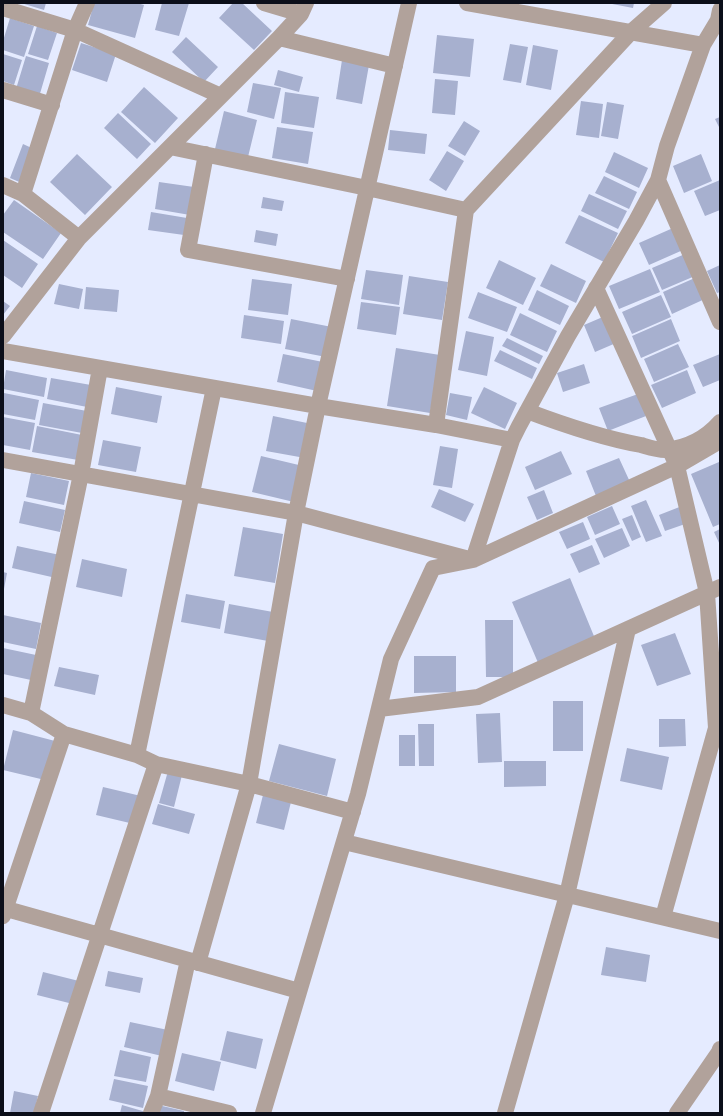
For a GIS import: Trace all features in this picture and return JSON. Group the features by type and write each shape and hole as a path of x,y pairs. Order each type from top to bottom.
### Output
{"street":[{"path":"23,194 75,30 87,3"},
{"path":"264,3 303,8"},
{"path":"151,1113 158,1096 193,962 249,784 296,514 318,406 409,3"},
{"path":"467,3 703,45"},
{"path":"436,425 466,210 631,32 664,3"},
{"path":"3,8 75,30 221,96"},
{"path":"3,336 79,238 279,38 303,8"},
{"path":"473,560 512,440 568,336 636,221 658,180 667,146 703,45 719,18"},
{"path":"279,38 395,66"},
{"path":"3,90 52,105"},
{"path":"170,147 466,210"},
{"path":"206,154 188,250 347,279"},
{"path":"658,180 720,322"},
{"path":"3,185 23,194 79,238"},
{"path":"596,288 677,466 714,590 716,728 663,918"},
{"path":"3,351 436,425 512,440"},
{"path":"31,713 81,474 100,368"},
{"path":"138,755 214,388"},
{"path":"527,411 550,420 608,437 664,450 687,446 712,431 720,422"},
{"path":"263,1113 353,812 392,659 432,568 473,560 677,466 720,441"},
{"path":"3,460 296,514 473,560"},
{"path":"379,709 478,697 714,590"},
{"path":"505,1113 567,895 628,629"},
{"path":"3,705 31,713 64,734 138,755 156,764 249,784 353,812"},
{"path":"64,734 4,911 100,935 299,991"},
{"path":"41,1113 156,764"},
{"path":"344,842 720,931"},
{"path":"677,1113 720,1049"},
{"path":"158,1096 229,1113"}],"building":[{"path":"21,3 46,3 44,10"},
{"path":"94,3 137,3 144,5 135,38 88,25"},
{"path":"162,3 189,3 179,36 155,30"},
{"path":"233,3 242,3 272,31 254,50 219,18"},
{"path":"607,3 634,3 633,8"},
{"path":"10,18 34,26 24,57 3,50 3,41"},
{"path":"37,26 57,33 48,60 28,54"},
{"path":"437,35 474,39 470,77 433,73"},
{"path":"186,37 218,67 204,82 172,52"},
{"path":"81,43 116,54 107,82 72,70"},
{"path":"510,44 528,47 521,83 503,80"},
{"path":"533,45 558,50 551,90 526,85"},
{"path":"3,54 22,60 14,85 3,81"},
{"path":"26,56 49,63 39,97 16,89"},
{"path":"342,60 369,65 362,104 336,99"},
{"path":"278,70 303,77 299,92 274,85"},
{"path":"435,79 458,81 455,115 432,113"},
{"path":"253,83 281,88 274,119 247,112"},
{"path":"144,87 178,118 155,143 121,112"},
{"path":"285,92 319,97 314,128 281,123"},
{"path":"581,101 603,104 599,138 576,135"},
{"path":"607,102 624,105 618,139 601,136"},
{"path":"224,111 257,120 248,157 215,149"},
{"path":"118,113 151,144 137,159 104,128"},
{"path":"720,117 720,129 715,119"},
{"path":"464,121 480,131 465,156 448,146"},
{"path":"277,127 313,132 308,164 272,158"},
{"path":"390,130 427,134 425,154 388,150"},
{"path":"23,144 36,150 24,184 10,178"},
{"path":"447,151 464,161 446,191 429,180"},
{"path":"614,152 648,168 639,188 605,172"},
{"path":"77,154 112,187 85,215 50,182"},
{"path":"701,154 712,181 684,193 673,166"},
{"path":"604,176 637,192 629,209 595,193"},
{"path":"720,180 720,210 705,216 694,191"},
{"path":"159,182 194,187 190,215 155,209"},
{"path":"589,194 627,211 618,229 581,211"},
{"path":"263,197 284,201 282,211 261,208"},
{"path":"14,200 61,233 43,259 3,232 3,215"},
{"path":"151,212 187,218 184,235 148,230"},
{"path":"579,215 618,233 604,262 565,243"},
{"path":"673,228 683,250 649,265 639,243"},
{"path":"256,230 278,234 276,246 254,242"},
{"path":"3,240 38,264 22,288 3,275"},
{"path":"685,254 695,276 662,290 652,268"},
{"path":"499,260 536,278 523,305 486,288"},
{"path":"551,264 586,281 576,303 540,286"},
{"path":"720,265 720,292 717,293 707,271"},
{"path":"650,269 660,292 619,309 609,286"},
{"path":"366,270 403,275 399,305 361,299"},
{"path":"409,276 448,282 442,320 403,314"},
{"path":"697,277 707,298 672,314 663,292"},
{"path":"252,279 292,284 288,315 248,310"},
{"path":"59,284 83,289 79,309 54,304"},
{"path":"86,287 119,290 117,312 84,309"},
{"path":"537,290 569,306 560,325 528,310"},
{"path":"478,292 517,307 507,332 468,318"},
{"path":"661,295 671,317 632,334 622,312"},
{"path":"3,301 10,306 3,315"},
{"path":"361,302 400,307 396,335 357,329"},
{"path":"520,313 557,331 547,352 510,335"},
{"path":"244,315 284,321 281,344 241,338"},
{"path":"605,316 616,343 595,352 584,325"},
{"path":"291,319 332,327 326,357 285,349"},
{"path":"671,319 680,341 641,358 632,336"},
{"path":"466,331 494,337 487,376 458,370"},
{"path":"507,338 543,356 539,364 502,346"},
{"path":"678,344 689,367 654,382 644,359"},
{"path":"396,348 440,355 430,413 387,406"},
{"path":"500,350 537,368 532,379 494,361"},
{"path":"283,354 323,362 317,391 277,382"},
{"path":"720,354 720,380 703,387 693,365"},
{"path":"584,364 590,383 563,392 557,373"},
{"path":"6,370 47,378 44,397 3,389"},
{"path":"687,370 696,393 662,408 651,385"},
{"path":"51,378 91,385 87,407 47,399"},
{"path":"116,387 162,396 157,423 111,414"},
{"path":"484,387 517,403 505,429 471,413"},
{"path":"4,393 39,400 35,420 3,414"},
{"path":"450,393 472,397 467,420 446,415"},
{"path":"638,394 646,416 608,431 599,408"},
{"path":"43,403 87,411 82,433 39,425"},
{"path":"273,416 312,424 305,458 266,451"},
{"path":"3,417 35,423 30,450 3,445"},
{"path":"37,426 82,435 78,460 32,452"},
{"path":"103,440 141,447 136,472 98,465"},
{"path":"440,446 458,449 452,488 433,485"},
{"path":"561,451 572,474 535,490 525,467"},
{"path":"261,456 303,466 294,502 252,492"},
{"path":"619,458 630,482 596,496 586,471"},
{"path":"719,462 720,524 713,527 691,474"},
{"path":"31,473 69,481 64,505 26,497"},
{"path":"439,489 474,504 465,522 431,507"},
{"path":"544,490 553,513 537,520 527,497"},
{"path":"646,500 662,536 646,542 631,506"},
{"path":"24,501 65,510 60,532 19,523"},
{"path":"612,506 620,524 595,535 587,517"},
{"path":"682,506 688,523 665,531 659,515"},
{"path":"632,515 641,537 632,541 622,519"},
{"path":"583,522 590,539 567,549 559,532"},
{"path":"243,527 283,534 275,583 234,576"},
{"path":"622,528 630,546 604,558 595,539"},
{"path":"720,529 720,545 714,532"},
{"path":"592,545 600,564 579,573 570,554"},
{"path":"17,546 60,555 56,578 12,568"},
{"path":"82,559 127,569 122,597 76,587"},
{"path":"3,572 7,573 4,589 3,589"},
{"path":"570,578 596,641 539,665 512,602"},
{"path":"186,594 225,601 220,629 181,622"},
{"path":"229,604 273,612 268,641 224,633"},
{"path":"3,615 41,623 36,649 3,642"},
{"path":"485,620 513,620 513,677 486,677"},
{"path":"675,633 691,674 657,686 641,645"},
{"path":"3,648 36,655 31,680 3,674"},
{"path":"414,656 456,656 456,692 414,693"},
{"path":"59,667 99,675 95,695 54,686"},
{"path":"553,701 583,701 583,751 553,751"},
{"path":"500,713 502,762 478,763 476,714"},
{"path":"659,719 685,719 686,746 659,747"},
{"path":"418,724 434,724 434,766 419,766"},
{"path":"13,730 55,741 45,780 3,770"},
{"path":"399,735 415,735 415,766 399,766"},
{"path":"279,744 336,759 327,796 269,781"},
{"path":"627,748 669,757 662,790 620,781"},
{"path":"504,761 546,761 546,786 504,787"},
{"path":"168,771 182,775 174,807 159,803"},
{"path":"103,787 141,796 134,824 96,815"},
{"path":"263,795 291,802 284,830 256,823"},
{"path":"158,804 195,814 189,834 152,824"},
{"path":"606,947 650,955 646,982 601,975"},
{"path":"108,971 143,978 140,993 105,986"},
{"path":"43,972 79,981 73,1004 37,995"},
{"path":"130,1022 168,1030 162,1056 124,1047"},
{"path":"227,1031 263,1039 256,1069 220,1060"},
{"path":"120,1050 151,1057 146,1082 114,1076"},
{"path":"182,1053 221,1062 214,1091 175,1081"},
{"path":"114,1079 148,1086 143,1108 109,1100"},
{"path":"14,1091 38,1096 34,1113 10,1113"},
{"path":"122,1105 146,1112 120,1113"},
{"path":"158,1105 184,1111 184,1113 156,1113"}]}
